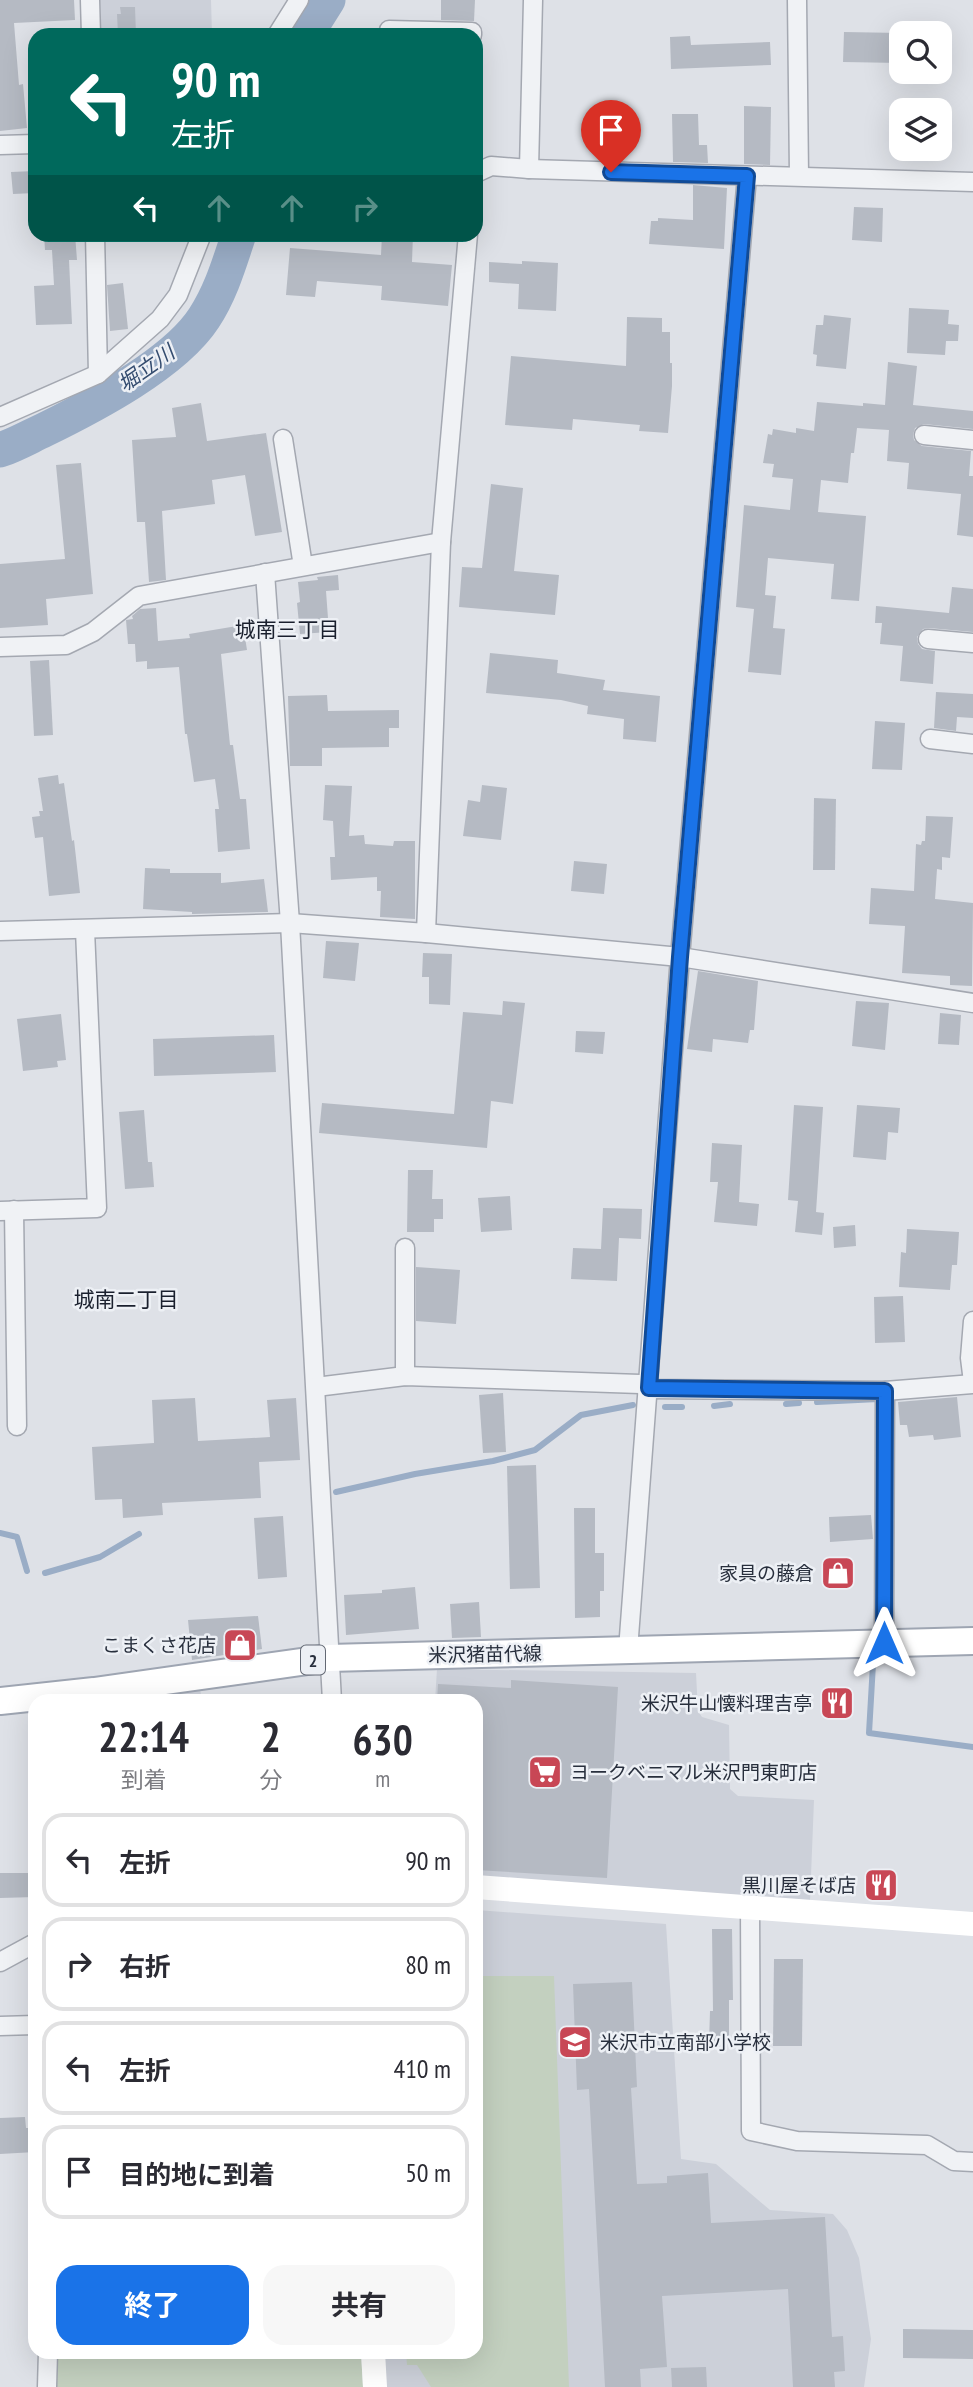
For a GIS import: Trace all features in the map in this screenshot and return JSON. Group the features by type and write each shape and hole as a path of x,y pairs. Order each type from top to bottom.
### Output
{"main road":[{"name":"米沢猪苗代線","path":"106,1694 329,1658 973,1641"},
{"name":"米沢猪苗代線","path":"0,1701 28,1700"}],"street":[{"path":"90,0 91,28"},
{"path":"281,28 299,0"},
{"path":"529,169 533,0"},
{"path":"797,0 799,175"},
{"path":"0,145 28,144"},
{"path":"483,170 491,166 973,182"},
{"path":"628,1650 680,957 747,176"},
{"path":"95,242 98,374"},
{"path":"0,417 98,374 166,311 178,295 199,242"},
{"path":"426,933 441,542 467,242"},
{"path":"924,435 973,440"},
{"path":"283,439 303,566"},
{"path":"0,647 66,645 93,632 139,596 441,542"},
{"path":"265,573 290,923 332,1694"},
{"path":"928,639 973,643"},
{"path":"930,739 973,744"},
{"path":"0,931 290,923 426,933 680,957 973,1003"},
{"path":"17,1426 7,1210 97,1208 85,930"},
{"path":"405,1248 405,1376"},
{"path":"316,1387 405,1376 640,1384 649,1388 885,1391 973,1383 970,1358 973,1321"},
{"path":"884,1643 885,1391"},
{"path":"483,1887 973,1924"},
{"path":"750,1906 751,2131 797,2141 927,2145 954,2161 973,2162"},
{"path":"0,1962 28,1947"},
{"path":"0,2026 28,2025"},
{"path":"47,2387 48,2359"},
{"path":"373,2359 375,2387"}],"shaded area":[{"path":"100,0 211,0 212,28 101,28"},
{"path":"437,1669 696,1673 698,1711 702,1717 729,1725 730,1789 738,1796 814,1800 810,1901 483,1877 483,1694 435,1694"},
{"path":"200,1689 201,1694 166,1694"},
{"name":"米沢市立南部小学校","path":"483,1911 666,1924 681,2159 716,2164 770,2210 833,2214 847,2230 859,2258 871,2339 864,2387 386,2387 384,2359 483,2359"}],"green space":[{"path":"483,1976 554,1976 569,2387 431,2387 417,2365 407,2365 407,2359 483,2359"},
{"path":"53,2359 361,2359 363,2387 55,2387"}],"building":[{"path":"0,0 74,0 75,20 14,23 19,85 23,84 27,128 0,131"},
{"path":"441,0 475,0 474,21 441,20"},
{"path":"120,7 135,7 136,28 118,28 117,14 121,14"},
{"path":"844,32 889,33 889,63 843,62"},
{"path":"690,36 691,45 770,42 771,65 671,69 670,37"},
{"path":"744,106 771,107 770,165 744,164"},
{"path":"672,114 698,114 699,145 707,145 708,163 673,162"},
{"path":"28,171 28,193 13,194 11,172"},
{"path":"693,185 727,188 724,249 649,244 651,221 658,221 658,218 693,220"},
{"path":"854,207 883,208 882,242 852,240"},
{"path":"44,242 76,242 77,260 69,260 72,324 36,325 34,286 54,285 52,250 45,250"},
{"path":"382,242 413,242 412,262 452,265 448,306 381,300 382,286 317,281 315,297 286,295 290,248 381,255"},
{"path":"522,261 558,263 556,311 518,309 519,284 489,282 489,262 522,264"},
{"path":"123,283 128,329 110,331 107,285"},
{"path":"909,308 949,310 948,324 959,325 958,341 946,341 945,355 907,353"},
{"path":"824,315 851,318 846,369 816,366 817,355 813,354 816,325 823,325"},
{"path":"627,317 662,318 662,332 670,332 672,386 668,433 639,431 640,425 573,419 572,430 505,425 511,356 626,366"},
{"path":"888,362 917,366 913,405 973,411 973,429 924,424 915,428 913,435 914,440 922,446 971,451 969,476 973,476 973,537 957,535 961,494 907,489 909,463 887,461 889,430 857,428 848,483 821,480 818,512 866,516 859,601 831,599 834,564 768,558 765,595 776,596 773,628 785,629 781,675 748,672 754,609 736,607 744,505 790,510 793,479 772,477 774,464 763,463 768,434 772,435 773,429 796,433 796,428 814,431 817,402 885,405"},
{"path":"201,403 207,441 266,433 282,532 255,536 245,475 212,480 215,504 162,511 166,580 149,582 145,522 137,522 132,440 176,437 172,408"},
{"path":"81,463 93,594 46,599 48,625 0,628 0,564 65,559 56,465"},
{"path":"491,484 523,488 514,571 559,575 555,615 459,607 462,567 482,568"},
{"path":"338,575 339,590 326,591 329,632 300,634 298,582"},
{"path":"952,587 973,589 973,632 923,629 917,637 918,644 922,649 935,651 933,684 900,681 903,646 880,644 882,623 875,623 876,606 949,613"},
{"path":"156,608 158,641 190,638 189,634 243,625 247,650 221,654 230,745 233,745 240,799 246,799 250,849 218,852 215,809 219,809 215,779 194,782 185,734 179,667 147,669 147,661 136,662 135,644 128,644 126,620 133,619 132,616 140,609"},
{"path":"490,653 558,660 557,673 605,680 603,690 660,696 656,742 623,739 624,719 587,714 588,706 561,700 486,693"},
{"path":"49,660 53,735 34,736 30,661"},
{"path":"936,692 973,694 973,718 957,717 956,731 934,728"},
{"path":"327,695 328,711 399,710 399,728 389,728 389,747 322,748 322,766 290,766 288,696"},
{"path":"875,721 905,723 902,770 872,769"},
{"path":"58,775 59,784 64,783 80,893 49,896 43,837 35,838 32,817 40,816 39,811 43,811 38,778"},
{"path":"325,785 352,786 349,836 364,835 365,844 393,846 394,841 415,841 415,919 380,917 381,891 377,891 377,877 331,880 330,857 335,857 333,821 323,820"},
{"path":"482,785 507,788 501,840 463,836 468,800 480,802"},
{"path":"814,798 836,799 835,870 813,870"},
{"path":"926,816 953,817 950,858 942,857 942,870 937,869 935,899 973,903 972,986 950,985 950,976 902,973 905,926 869,924 871,888 914,891 916,844 921,845 922,841 925,841"},
{"path":"574,861 607,864 604,894 571,891"},
{"path":"145,868 170,869 170,873 221,873 221,883 264,879 268,912 192,914 143,909"},
{"path":"326,941 359,943 355,981 323,978"},
{"path":"423,953 452,954 450,1005 429,1004 429,977 422,977"},
{"path":"698,971 758,981 754,1030 750,1030 748,1043 713,1039 712,1052 687,1049"},
{"path":"503,1001 525,1003 513,1104 491,1101 487,1148 319,1133 322,1103 454,1114 463,1012 502,1015"},
{"path":"856,1001 889,1003 885,1050 852,1046"},
{"path":"940,1013 961,1015 959,1045 938,1044"},
{"path":"61,1014 66,1060 57,1061 58,1067 23,1071 17,1019"},
{"path":"576,1031 605,1032 603,1054 575,1052"},
{"path":"274,1035 276,1072 154,1076 153,1039"},
{"path":"794,1105 823,1107 816,1212 824,1213 822,1235 795,1232 798,1201 788,1200"},
{"path":"857,1105 900,1108 898,1133 888,1132 886,1160 853,1157"},
{"path":"144,1110 148,1162 152,1162 154,1187 125,1189 119,1112"},
{"path":"712,1143 742,1145 739,1202 759,1204 757,1226 714,1222 718,1182 710,1182"},
{"path":"408,1170 433,1170 432,1199 443,1199 443,1219 434,1219 434,1232 407,1232"},
{"path":"510,1196 512,1230 481,1232 478,1198"},
{"path":"603,1208 642,1209 641,1239 619,1238 617,1281 571,1279 573,1248 601,1249"},
{"path":"855,1225 856,1246 834,1248 833,1227"},
{"path":"907,1229 959,1232 957,1265 952,1265 950,1290 899,1287 901,1252 906,1253"},
{"path":"416,1267 460,1270 456,1324 416,1321"},
{"path":"903,1296 905,1342 875,1343 874,1297"},
{"path":"503,1393 506,1452 483,1453 479,1395"},
{"path":"957,1397 961,1437 934,1440 933,1435 909,1437 907,1425 900,1425 898,1402"},
{"path":"195,1398 198,1441 270,1437 267,1400 296,1398 300,1460 259,1462 261,1498 162,1503 163,1515 123,1518 122,1499 95,1500 92,1447 154,1443 152,1400"},
{"path":"536,1465 540,1588 510,1589 507,1466"},
{"path":"574,1508 595,1508 595,1553 604,1553 604,1591 600,1591 600,1617 575,1618"},
{"path":"871,1515 873,1539 830,1542 829,1517"},
{"path":"283,1516 287,1577 258,1579 254,1518"},
{"path":"415,1587 419,1629 346,1635 344,1595 382,1593 382,1590"},
{"path":"479,1602 481,1637 452,1638 450,1604"},
{"path":"258,1616 262,1649 192,1660 188,1620"},
{"name":"ヨークベニマル米沢門東町店","path":"511,1680 618,1687 607,1878 483,1870 483,1694 437,1694 438,1684 511,1688"},
{"path":"0,1873 28,1873 28,1897 0,1898"},
{"path":"712,1929 732,1929 733,2000 729,2000 729,2043 709,2043 710,2011 713,2011"},
{"path":"774,1959 803,1959 802,2046 773,2046"},
{"path":"632,1982 637,2087 631,2088 637,2184 667,2183 667,2176 708,2173 711,2223 825,2217 832,2337 843,2336 845,2371 834,2372 835,2387 793,2387 788,2289 662,2296 667,2367 640,2369 641,2387 605,2387 589,2089 577,2090 573,1984"},
{"path":"25,2117 28,2152 0,2154 0,2118"},
{"path":"903,2329 973,2330 973,2359 903,2358"},
{"path":"706,2367 707,2387 672,2387 671,2368"}],"waterway":[{"name":"堀立川","path":"310,28 328,0"},
{"name":"堀立川","path":"0,450 108,396 173,352 191,335 210,308 236,242"},
{"path":"817,1402 878,1399 878,1403"},
{"path":"786,1404 799,1403"},
{"path":"714,1406 730,1404"},
{"path":"336,1492 535,1450 581,1415 633,1405"},
{"path":"665,1407 682,1407"},
{"path":"0,1533 17,1537 27,1571"},
{"path":"45,1573 100,1557 139,1534"},
{"path":"873,1664 869,1733 973,1747"}],"place":[{"name":"家具の藤倉","path":"838,1573"},
{"name":"こまくさ花店","path":"240,1645"},
{"name":"米沢牛山懐料理吉亭","path":"837,1703"},
{"name":"ヨークベニマル米沢門東町店","path":"545,1772"},
{"name":"黒川屋そば店","path":"881,1885"},
{"name":"米沢市立南部小学校","path":"575,2042"}],"district":[{"name":"城南三丁目","path":"287,629"},
{"name":"城南二丁目","path":"126,1299"}],"route":[{"path":"611,172 747,176 680,957 649,1388 885,1391 884,1643"}]}
